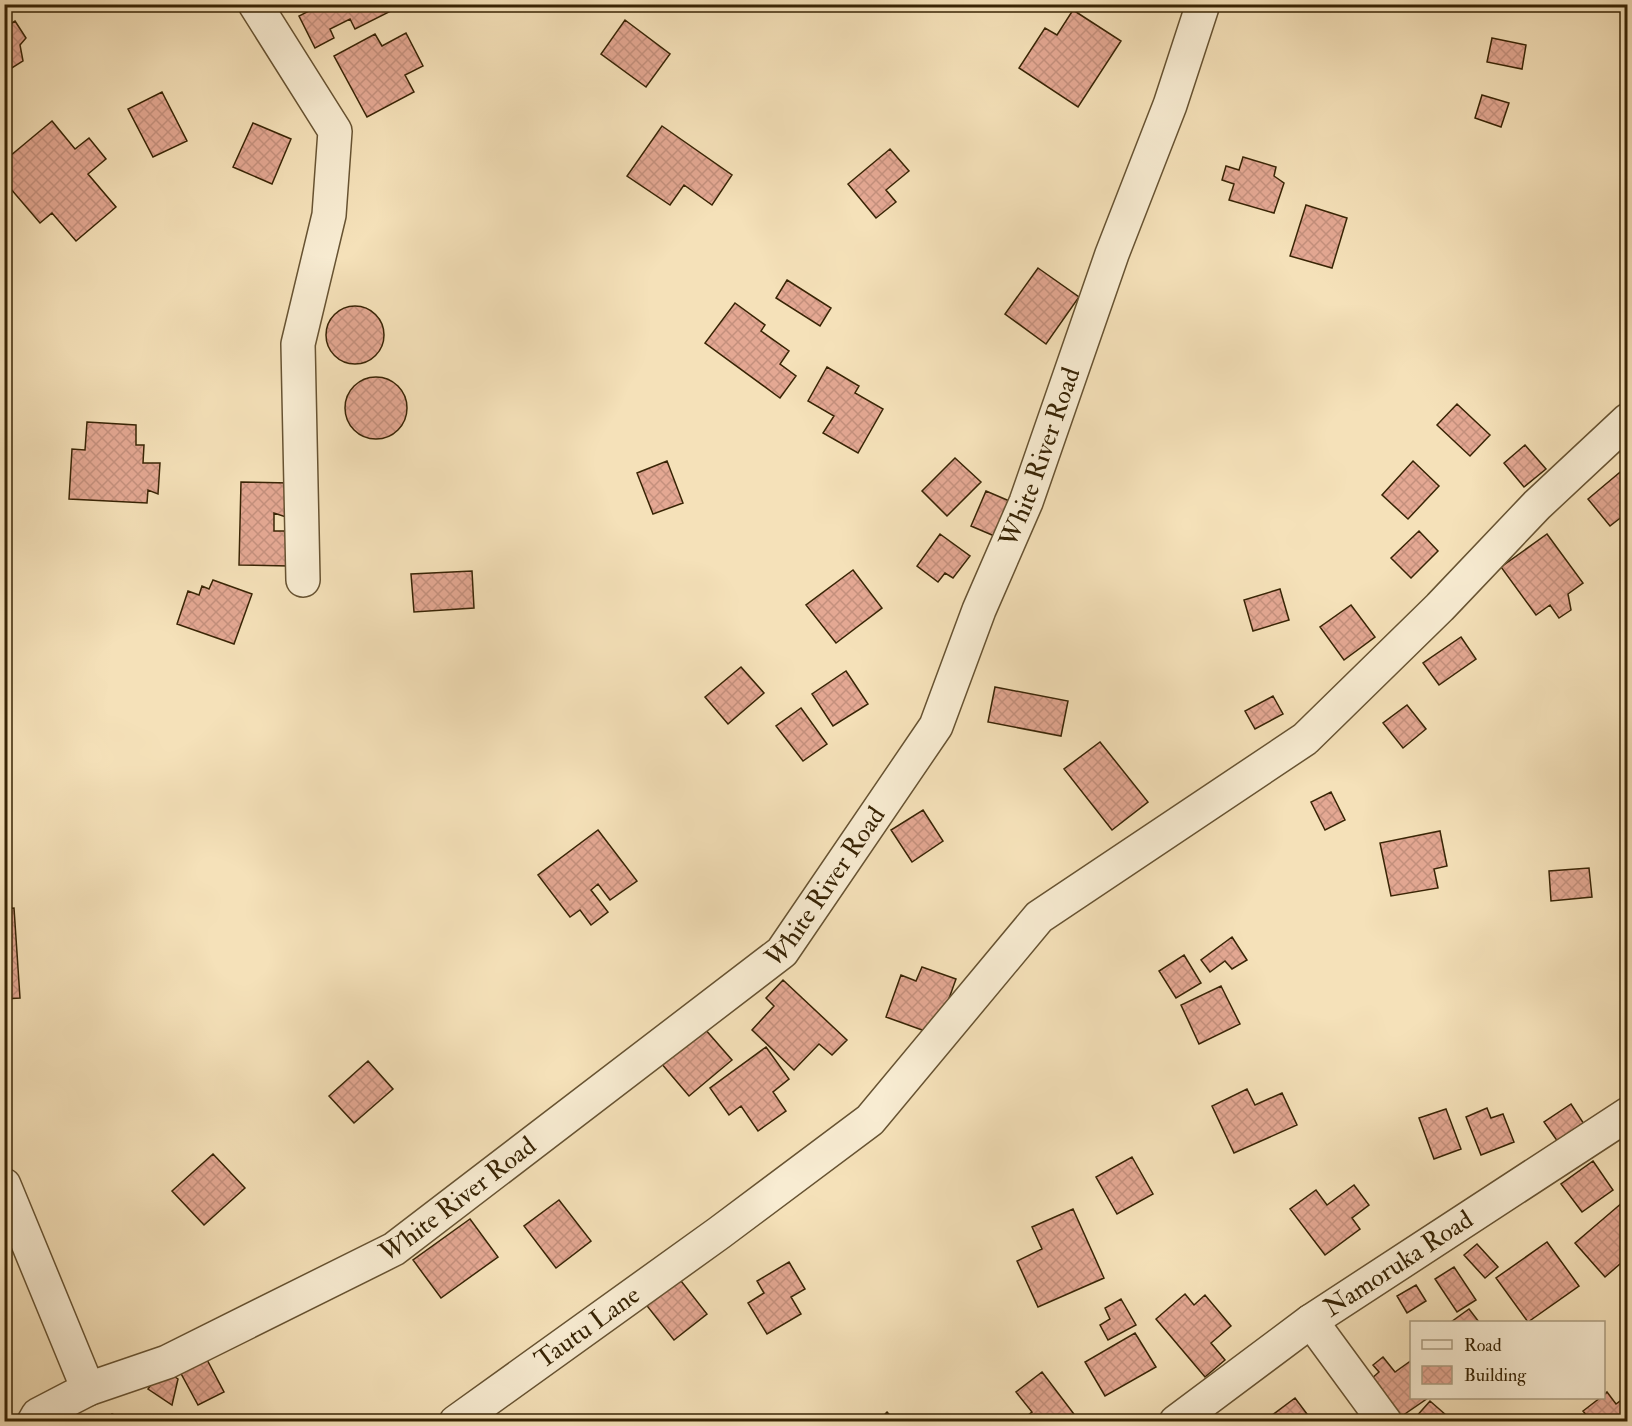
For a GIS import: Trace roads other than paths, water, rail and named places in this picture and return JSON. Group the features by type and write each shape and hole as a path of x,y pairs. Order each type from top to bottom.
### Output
{"street":[{"path":"255,4 335,131 329,215 298,344 303,580"},
{"name":"White River Road","path":"34,1422 38,1415 88,1389 166,1362 394,1249 783,952 936,726 979,610 1026,502 1112,254 1170,105 1203,4"},
{"name":"Tautu Lane","path":"456,1422 719,1233 870,1120 1039,917 1305,739 1440,607 1537,505 1628,420"},
{"name":"Namoruka Road","path":"1176,1422 1311,1321 1628,1114"},
{"path":"4,1185 88,1389"},
{"path":"1311,1321 1385,1422"}]}
